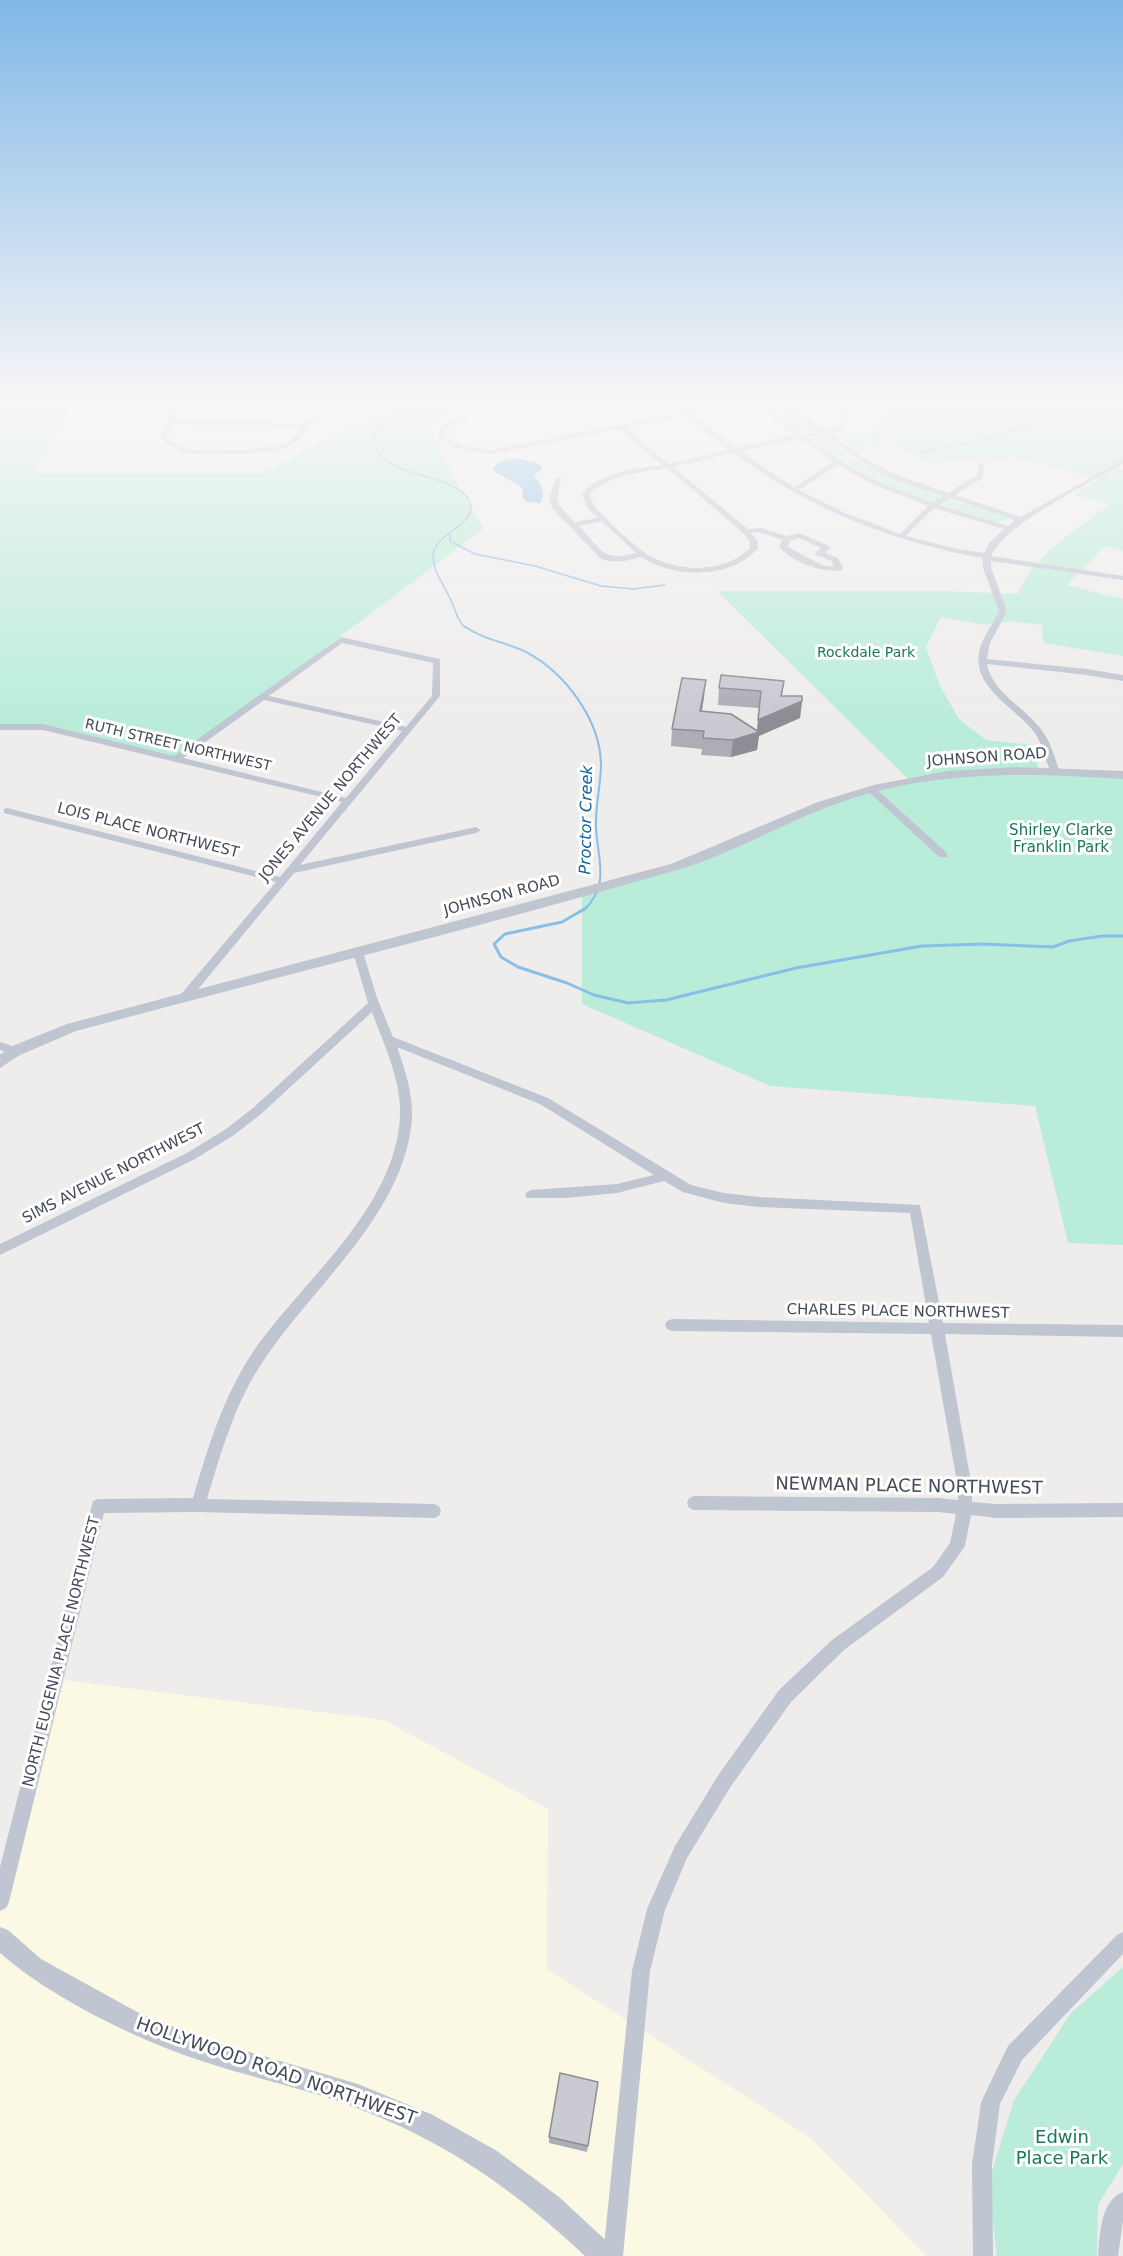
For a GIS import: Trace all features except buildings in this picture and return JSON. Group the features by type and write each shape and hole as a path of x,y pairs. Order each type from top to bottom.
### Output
{"street":[{"path":"557,507 604,556 611,560 643,554"},
{"path":"591,507 651,560 674,568 692,570 734,564 745,559 754,548 753,540 746,531 718,507"},
{"path":"826,507 902,537 957,552 1123,578"},
{"path":"902,537 932,507"},
{"path":"941,507 1008,528"},
{"path":"983,507 1022,520"},
{"path":"1044,507 1008,528 992,545 987,557 987,568 1003,611 985,646 984,661 989,680 997,691 1040,733 1047,746 1054,770"},
{"path":"573,525 603,519"},
{"path":"746,531 760,530 787,539 799,535 826,548 819,553 835,560 839,568 824,568 791,552 783,546 787,539"},
{"path":"791,552 812,541"},
{"name":"JONES AVENUE NORTHWEST","path":"186,996 436,696 437,662 341,640 263,697"},
{"path":"984,661 1123,678"},
{"path":"174,760 263,697 408,730"},
{"name":"RUTH STREET NORTHWEST","path":"0,727 43,727 348,801"},
{"name":"JOHNSON ROAD","path":"0,1063 15,1051 72,1027 698,860 816,807 871,789 961,773 1054,770 1123,775"},
{"path":"871,789 943,855"},
{"name":"LOIS PLACE NORTHWEST","path":"7,811 281,880"},
{"path":"289,871 476,830"},
{"path":"358,952 374,1004 390,1040 402,1079 406,1118 400,1155 384,1190 362,1224 259,1356 241,1384 219,1435 198,1505 434,1511"},
{"name":"SIMS AVENUE NORTHWEST","path":"0,1250 191,1156 230,1132 257,1111 374,1004"},
{"path":"390,1040 544,1101 687,1189 724,1198 759,1202 916,1208 965,1488 965,1507 957,1546 938,1572 838,1645 785,1696 725,1780 681,1852 656,1909 640,1971 613,2256"},
{"path":"0,1046 15,1051"},
{"path":"531,1195 601,1191 650,1182 666,1175"},
{"name":"CHARLES PLACE NORTHWEST","path":"672,1325 1123,1331"},
{"name":"NEWMAN PLACE NORTHWEST","path":"694,1503 965,1507 997,1511 1123,1510"},
{"name":"NORTH EUGENIA PLACE NORTHWEST","path":"0,1902 98,1506 198,1505"},
{"name":"HOLLYWOOD ROAD NORTHWEST","path":"0,1938 33,1968 132,2022 209,2052 358,2096 424,2124 488,2160 550,2206 604,2256"},
{"path":"983,2256 982,2164 991,2103 1015,2053 1123,1941"},
{"path":"1108,2256 1112,2221 1123,2202"}],"shaded area":[{"path":"55,1679 384,1720 548,1809 547,1969 812,2139 926,2256 0,2256 0,1882"}],"green space":[{"path":"0,507 471,507 484,528 177,760 41,728 0,728"},
{"path":"949,507 976,507 1006,516 1008,519 997,523"},
{"path":"1106,507 1123,507 1123,551 1105,546 1067,585 1123,599 1123,656 1043,643 1042,625 1010,621 986,625 941,617 926,647 940,686 959,719 986,740 1033,745 1039,770 1123,777 1123,1245 1068,1243 1035,1106 770,1086 582,1004 582,895 624,883 797,814 910,781 717,591 947,591 1018,594 1034,567 1071,533"},
{"name":"Edwin Place Park","path":"1123,1967 1123,2164 1098,2205 1097,2256 997,2256 988,2184 1014,2100 1071,2013"}],"waterway":[{"name":"Proctor Creek","path":"464,626 439,578 433,558 440,541 469,516 471,507"},
{"path":"450,535 450,541 475,554 535,566 601,586 633,589 665,585"},
{"name":"Proctor Creek","path":"464,626 479,635 520,649 542,662 568,686 595,731 601,764 596,820 600,882 592,901 586,908"},
{"name":"Proctor Creek","path":"586,908 562,922 505,934 494,944 501,957 518,967 567,983 594,995 628,1003 666,1000 796,968 922,946 983,944 1053,947 1069,941 1102,936 1123,936"}],"park label":[{"name":"Rockdale Park","path":"866,653"},
{"name":"Shirley Clarke Franklin Park","path":"1061,840"}]}
